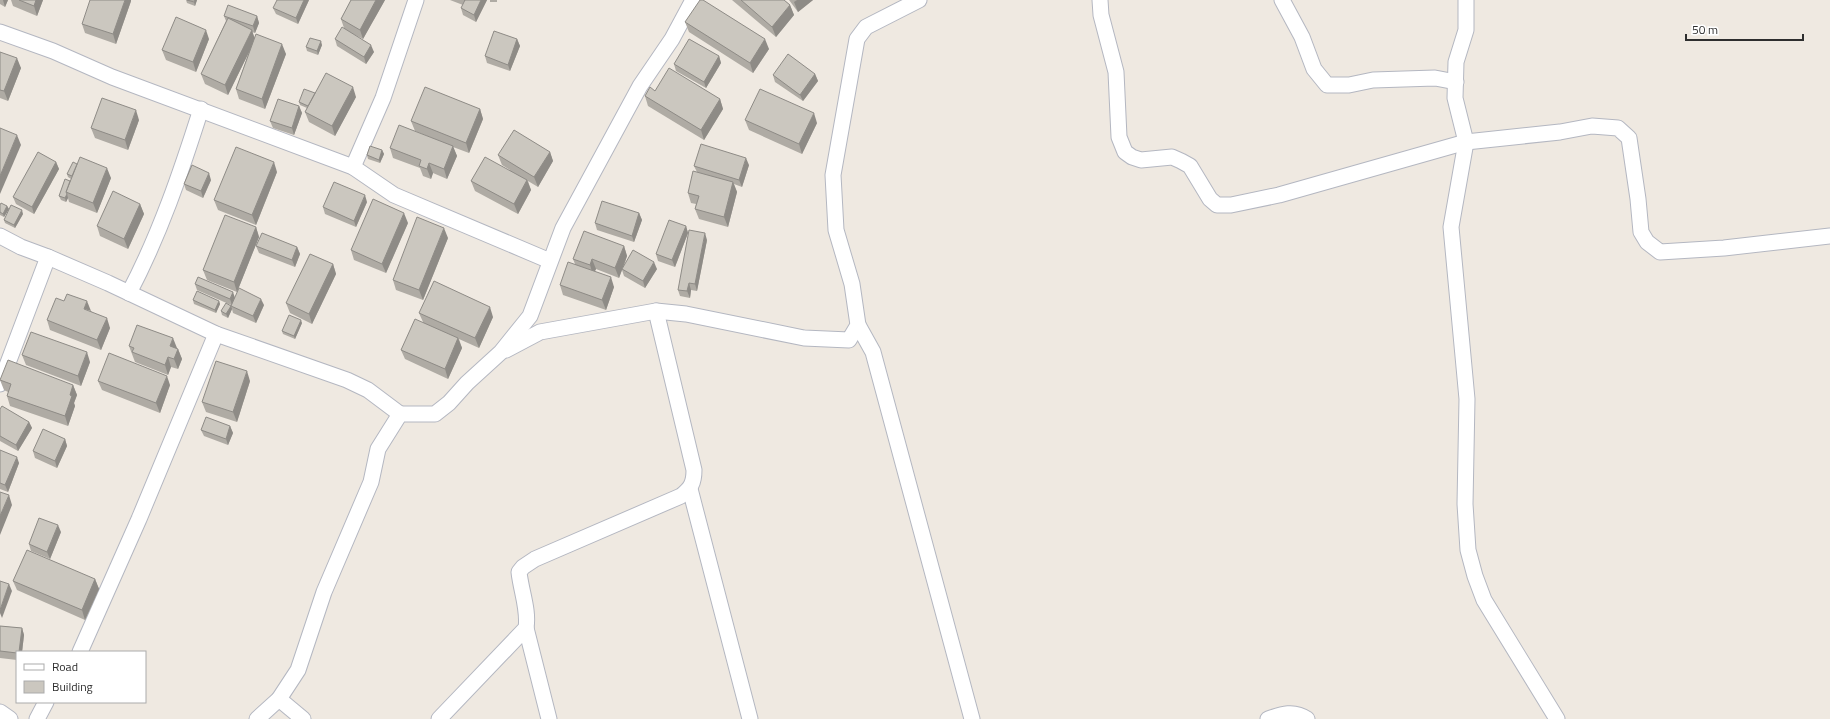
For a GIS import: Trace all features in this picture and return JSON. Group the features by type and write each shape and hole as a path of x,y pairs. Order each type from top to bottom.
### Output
{"street":[{"path":"353,167 383,98 416,0"},
{"path":"0,236 21,247 129,292 216,334 347,380 368,390 400,414 436,414 501,352 530,316 563,228 640,86 672,39 693,0"},
{"path":"919,0 866,27 857,39 833,175 836,230 852,284 858,325 873,352 972,719"},
{"path":"1100,0 1101,15 1116,72 1119,137 1125,152 1132,157 1141,160 1172,157 1190,166 1210,199 1217,205 1231,205 1279,195 1466,142 1560,132 1592,126 1618,128 1629,138 1641,232 1648,242 1660,252 1680,252 1724,248 1830,236"},
{"path":"1282,0 1302,37 1314,69 1327,85 1349,85 1373,80 1427,78 1456,82"},
{"path":"1466,0 1466,30 1456,62 1455,98 1466,142 1452,227 1467,399 1465,504 1468,550 1474,576 1484,600 1557,719"},
{"path":"0,32 53,51 112,77 353,167 394,195 550,261"},
{"path":"129,292 176,186 201,109"},
{"path":"0,384 48,257"},
{"path":"501,352 540,332 656,311 686,314 804,338 850,340 858,325"},
{"path":"549,719 526,628 528,617 520,589 519,572 523,567 535,559 681,496 690,489 694,480 694,470 656,311"},
{"path":"80,651 139,519 216,334"},
{"path":"257,719 278,699 298,670 324,592 371,482 378,449 400,414"},
{"path":"690,489 750,719"},
{"path":"439,719 526,628"},
{"path":"278,699 303,719"},
{"path":"37,719 45,703"},
{"path":"0,712 10,719"},
{"path":"1268,719 1284,713 1303,716 1307,719"}],"building":[{"path":"19,0 36,0 34,6"},
{"path":"90,0 125,0 113,34 82,24"},
{"path":"277,0 304,0 296,18 273,8"},
{"path":"351,0 376,0 360,30 341,19"},
{"path":"465,0 481,0 474,15 461,8"},
{"path":"700,0 703,0 765,39 750,63 685,22"},
{"path":"741,0 784,0 790,5 772,27"},
{"path":"228,5 257,16 253,26 224,16"},
{"path":"176,17 206,30 193,62 162,50"},
{"path":"228,18 252,30 225,85 201,74"},
{"path":"342,27 371,45 364,57 335,39"},
{"path":"494,31 517,39 508,65 485,56"},
{"path":"256,34 282,44 262,99 236,89"},
{"path":"310,38 321,41 317,51 306,47"},
{"path":"689,39 719,56 704,82 674,64"},
{"path":"0,52 17,58 4,91 0,90"},
{"path":"788,54 815,74 800,95 773,75"},
{"path":"669,68 720,99 701,130 645,96 650,87 655,91"},
{"path":"326,73 353,87 332,126 305,112"},
{"path":"425,87 480,109 466,143 411,121"},
{"path":"304,89 315,93 308,106 299,102"},
{"path":"760,89 814,113 799,144 745,120"},
{"path":"102,98 136,110 125,140 91,128"},
{"path":"278,99 299,106 292,128 270,121"},
{"path":"399,125 453,146 444,169 429,163 427,169 419,166 421,160 390,148"},
{"path":"0,128 17,135 0,176"},
{"path":"514,130 550,152 534,177 498,155"},
{"path":"701,144 746,158 739,180 694,166"},
{"path":"370,146 382,150 379,160 367,155"},
{"path":"236,147 274,162 252,215 214,200"},
{"path":"38,152 56,162 32,207 13,197"},
{"path":"80,157 107,168 93,203 66,192"},
{"path":"485,157 527,180 514,204 471,181"},
{"path":"73,162 77,164 72,176 67,174"},
{"path":"192,165 209,173 201,191 184,184"},
{"path":"693,171 733,182 724,217 695,209 699,196 688,193"},
{"path":"65,179 70,181 65,198 59,196"},
{"path":"334,182 365,195 354,221 323,207"},
{"path":"113,191 140,204 124,239 97,226"},
{"path":"373,199 404,213 382,264 351,250"},
{"path":"602,201 639,213 632,236 595,223"},
{"path":"1,203 7,206 3,214 0,212"},
{"path":"11,205 22,210 14,225 4,220"},
{"path":"225,215 256,227 234,282 203,270"},
{"path":"417,217 444,228 419,290 393,280"},
{"path":"669,220 686,226 672,260 656,254"},
{"path":"689,230 705,233 695,284 689,283 687,291 678,290"},
{"path":"584,231 624,246 615,268 592,259 590,265 573,259"},
{"path":"262,233 297,247 292,260 256,246"},
{"path":"633,250 654,262 643,281 622,269"},
{"path":"310,254 333,264 309,314 286,303"},
{"path":"568,262 611,277 602,300 560,285"},
{"path":"198,277 233,292 230,299 195,284"},
{"path":"434,281 490,307 475,338 419,313"},
{"path":"239,288 261,299 253,316 231,306"},
{"path":"197,291 219,301 215,310 193,300"},
{"path":"67,294 87,301 84,309 107,318 97,340 47,320 56,298 64,301"},
{"path":"226,303 231,306 226,314 221,311"},
{"path":"289,315 301,320 294,336 282,331"},
{"path":"415,319 458,338 445,369 401,350"},
{"path":"137,325 173,338 170,346 178,349 174,359 168,357 165,365 132,352 134,348 129,346"},
{"path":"31,332 87,352 78,376 22,355"},
{"path":"109,353 167,376 156,403 98,381"},
{"path":"8,360 73,385 70,395 72,396 65,416 7,396 11,384 0,380"},
{"path":"216,361 247,371 233,412 202,402"},
{"path":"2,406 29,422 16,445 0,436 0,409"},
{"path":"206,417 230,426 226,439 201,430"},
{"path":"43,429 65,439 55,461 33,451"},
{"path":"0,450 17,457 5,485 0,483"},
{"path":"0,492 9,495 0,516"},
{"path":"39,518 58,525 47,552 29,544"},
{"path":"27,550 95,579 82,610 13,581"},
{"path":"0,581 9,584 0,610"},
{"path":"0,626 22,628 19,651 16,651 16,653 0,651"}]}
